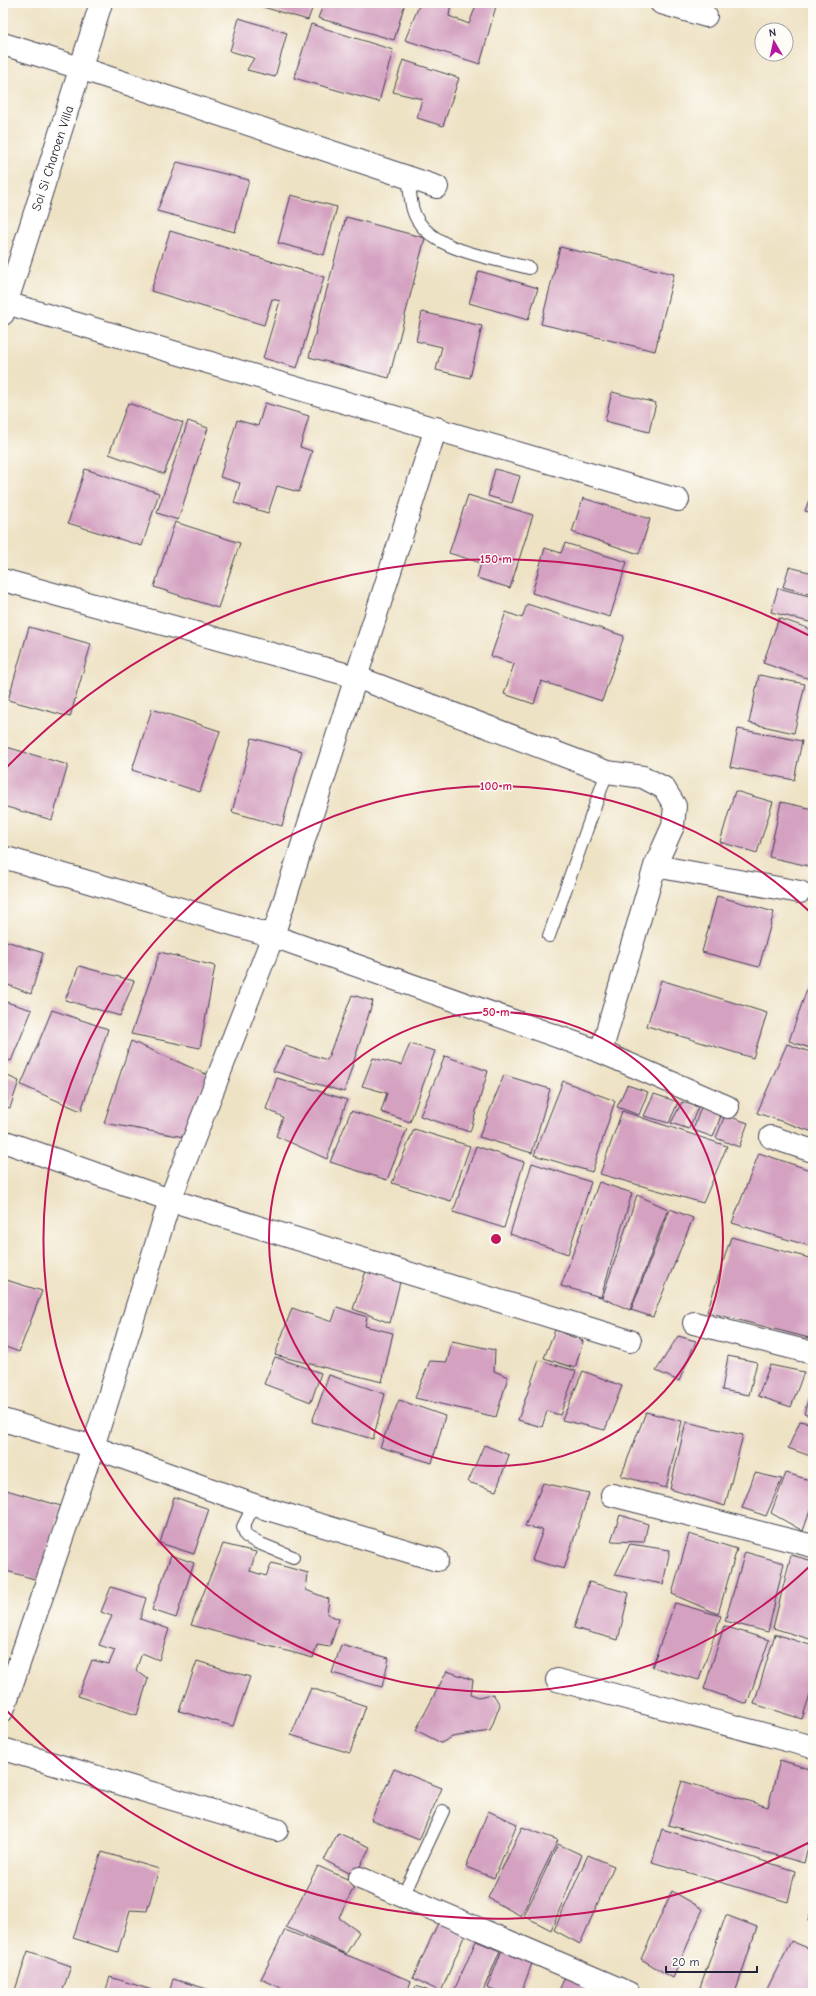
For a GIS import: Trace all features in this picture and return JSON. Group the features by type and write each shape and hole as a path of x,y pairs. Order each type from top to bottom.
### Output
{"street":[{"name":"Soi Si Charoen Villa","path":"5,308 101,3"},
{"path":"661,3 706,16"},
{"path":"3,44 80,68 437,187"},
{"path":"5,308 436,428 678,500"},
{"path":"3,1710 93,1447 170,1200 273,936 436,428"},
{"path":"3,580 356,677 608,772 643,777 664,788 675,806 673,826 655,866 601,1052"},
{"path":"3,857 273,936 601,1052 728,1107"},
{"path":"655,866 800,892"},
{"path":"770,1137 813,1151"},
{"path":"3,1141 170,1200 630,1341"},
{"path":"694,1323 813,1353"},
{"path":"3,1420 93,1447 254,1505 437,1560"},
{"path":"612,1495 813,1546"},
{"path":"557,1680 813,1747"},
{"path":"3,1749 277,1830"},
{"path":"360,1878 629,1993"}],"lane":[{"path":"408,177 413,211 422,228 435,239 450,247 529,268"},
{"path":"549,936 608,772"},
{"path":"254,1505 243,1527 246,1536 256,1542 293,1557"},
{"path":"403,1896 443,1811"}],"building":[{"path":"249,3 314,3 308,20"},
{"path":"324,3 405,3 394,40 318,18"},
{"path":"420,3 451,3 449,16 469,24 477,3 491,3 496,6 480,64 405,40"},
{"path":"239,18 287,33 275,77 247,70 254,58 230,51"},
{"path":"311,24 393,50 379,102 294,78"},
{"path":"403,60 459,78 443,126 417,118 422,99 393,92"},
{"path":"177,162 249,180 235,232 157,211"},
{"path":"291,195 337,207 324,255 278,243"},
{"path":"346,217 425,238 389,378 309,357"},
{"path":"170,231 324,277 297,368 263,358 280,301 272,299 264,325 151,291"},
{"path":"560,247 674,274 655,351 541,324"},
{"path":"479,271 538,288 528,320 469,303"},
{"path":"422,312 482,326 470,378 436,370 442,347 416,341"},
{"path":"612,392 656,403 649,432 605,421"},
{"path":"128,403 183,423 164,474 109,454"},
{"path":"265,403 309,416 300,447 312,451 299,492 277,486 268,513 234,503 240,483 220,477 237,420 258,426"},
{"path":"188,421 208,428 178,520 157,513"},
{"path":"85,469 159,493 142,546 68,523"},
{"path":"495,469 520,476 512,503 488,496"},
{"path":"813,489 813,513 805,511"},
{"path":"468,495 533,515 510,588 477,578 481,563 449,553"},
{"path":"583,498 650,519 639,554 572,532"},
{"path":"175,522 240,543 218,608 154,587"},
{"path":"565,543 627,562 610,617 532,593 545,548 561,553"},
{"path":"789,567 813,573 813,595 783,587"},
{"path":"778,588 813,597 813,623 771,612"},
{"path":"527,604 624,636 602,701 541,681 534,704 504,694 514,664 491,656 506,612 522,618"},
{"path":"779,618 813,630 813,680 763,663"},
{"path":"29,627 91,644 70,717 8,700"},
{"path":"759,675 805,684 794,733 749,723"},
{"path":"152,709 220,731 200,792 132,770"},
{"path":"738,729 802,741 794,780 730,767"},
{"path":"252,738 302,751 282,826 232,812"},
{"path":"3,746 68,765 52,820 3,806"},
{"path":"735,791 773,802 757,853 720,842"},
{"path":"781,802 813,809 813,867 769,857"},
{"path":"717,896 774,912 759,967 702,952"},
{"path":"3,940 43,953 31,994 3,983"},
{"path":"160,952 215,966 200,1048 131,1034"},
{"path":"79,966 134,981 120,1016 65,1000"},
{"path":"661,980 767,1013 753,1058 647,1026"},
{"path":"809,983 813,984 813,1049 789,1041"},
{"path":"352,995 373,1001 344,1092 273,1071 285,1046 327,1060"},
{"path":"3,1001 32,1010 11,1061 3,1058"},
{"path":"52,1010 108,1029 81,1111 21,1085"},
{"path":"131,1041 208,1075 184,1137 104,1123"},
{"path":"410,1044 435,1051 410,1122 381,1112 387,1093 362,1086 373,1058 401,1065"},
{"path":"787,1044 813,1053 813,1132 757,1113"},
{"path":"445,1056 488,1071 470,1132 420,1116"},
{"path":"3,1074 19,1081 10,1108 3,1106"},
{"path":"504,1075 550,1089 532,1153 479,1137"},
{"path":"277,1078 347,1100 327,1159 276,1136 283,1117 266,1109"},
{"path":"563,1081 615,1101 592,1172 534,1155"},
{"path":"627,1085 648,1092 639,1115 617,1107"},
{"path":"654,1094 678,1102 669,1123 644,1116"},
{"path":"682,1102 698,1107 689,1129 671,1123"},
{"path":"701,1107 722,1113 713,1137 693,1130"},
{"path":"351,1111 407,1129 387,1180 330,1162"},
{"path":"622,1111 727,1146 703,1203 600,1174"},
{"path":"725,1115 748,1123 739,1147 716,1138"},
{"path":"414,1129 470,1146 451,1201 392,1183"},
{"path":"476,1146 524,1162 504,1228 453,1212"},
{"path":"759,1153 813,1171 813,1247 732,1223"},
{"path":"532,1163 591,1182 568,1254 510,1234"},
{"path":"599,1182 632,1193 601,1297 561,1286"},
{"path":"637,1195 668,1209 630,1310 602,1298"},
{"path":"670,1209 693,1218 653,1317 631,1310"},
{"path":"731,1237 813,1259 813,1339 707,1312"},
{"path":"366,1271 400,1282 390,1323 353,1309"},
{"path":"3,1279 42,1291 19,1352 3,1346"},
{"path":"337,1307 367,1317 365,1326 393,1333 382,1382 275,1355 292,1308 332,1322"},
{"path":"555,1330 583,1341 575,1368 544,1358"},
{"path":"678,1336 696,1341 679,1381 656,1371"},
{"path":"452,1341 495,1350 494,1371 508,1377 496,1417 415,1398 430,1361 447,1362"},
{"path":"728,1356 757,1362 749,1395 722,1390"},
{"path":"275,1357 321,1373 311,1402 264,1384"},
{"path":"539,1360 576,1371 560,1415 547,1411 542,1427 518,1420"},
{"path":"770,1365 804,1372 791,1407 758,1396"},
{"path":"583,1371 622,1386 605,1430 562,1420"},
{"path":"329,1375 385,1394 373,1439 312,1422"},
{"path":"813,1382 813,1417 804,1414"},
{"path":"399,1400 445,1416 432,1463 380,1447"},
{"path":"646,1412 682,1421 666,1488 621,1476"},
{"path":"800,1421 813,1424 813,1457 788,1448"},
{"path":"686,1422 743,1435 725,1506 670,1489"},
{"path":"484,1445 509,1455 496,1491 468,1482"},
{"path":"755,1473 782,1479 766,1516 742,1508"},
{"path":"786,1473 813,1481 813,1502 803,1531 771,1513"},
{"path":"543,1483 589,1493 564,1569 532,1560 543,1530 525,1526"},
{"path":"3,1489 61,1506 38,1580 3,1570"},
{"path":"174,1497 209,1509 194,1554 160,1543"},
{"path":"620,1515 648,1524 644,1542 611,1541"},
{"path":"689,1534 737,1549 718,1614 672,1594"},
{"path":"223,1544 256,1552 250,1571 266,1576 272,1563 308,1573 306,1590 329,1599 327,1614 339,1619 330,1647 317,1645 313,1658 191,1625"},
{"path":"630,1544 670,1550 663,1584 615,1575"},
{"path":"745,1552 784,1563 768,1632 725,1621"},
{"path":"171,1555 194,1563 176,1618 152,1610"},
{"path":"791,1555 813,1561 813,1640 773,1628"},
{"path":"589,1582 629,1593 618,1640 574,1628"},
{"path":"111,1587 146,1598 140,1619 169,1629 159,1660 142,1653 136,1670 148,1679 137,1715 78,1696 92,1660 109,1664 115,1650 99,1645 112,1616 101,1612"},
{"path":"675,1603 721,1616 699,1680 652,1667"},
{"path":"724,1626 769,1640 747,1704 704,1689"},
{"path":"775,1634 813,1646 813,1685 802,1719 754,1704"},
{"path":"341,1645 389,1658 382,1687 332,1673"},
{"path":"197,1661 250,1677 233,1726 179,1711"},
{"path":"447,1671 473,1680 471,1694 478,1697 493,1694 500,1705 490,1731 452,1737 441,1743 416,1730"},
{"path":"311,1688 366,1706 350,1753 291,1735"},
{"path":"780,1760 813,1770 813,1826 804,1863 668,1825 682,1781 768,1807"},
{"path":"394,1769 442,1788 419,1840 371,1820"},
{"path":"488,1811 517,1824 494,1878 466,1867"},
{"path":"522,1827 558,1840 521,1916 488,1898"},
{"path":"662,1829 795,1871 788,1902 652,1862"},
{"path":"338,1833 370,1847 355,1876 324,1860"},
{"path":"558,1844 582,1855 551,1930 524,1916"},
{"path":"102,1852 159,1869 147,1911 130,1910 118,1952 73,1938"},
{"path":"588,1855 614,1866 580,1944 554,1930"},
{"path":"318,1866 356,1883 339,1918 359,1932 346,1954 286,1927"},
{"path":"672,1891 703,1909 673,1978 641,1959"},
{"path":"813,1907 813,1922 808,1921"},
{"path":"726,1915 757,1927 735,1993 712,1993 700,1987"},
{"path":"438,1923 465,1934 441,1992 413,1978"},
{"path":"285,1930 411,1981 407,1993 293,1993 261,1979"},
{"path":"476,1941 500,1951 482,1993 453,1993"},
{"path":"791,1941 813,1950 813,1993 765,1993"},
{"path":"504,1945 534,1958 521,1993 500,1993 487,1988"},
{"path":"28,1951 71,1966 62,1993 14,1993"},
{"path":"567,1972 593,1983 588,1993 558,1993"},
{"path":"110,1977 155,1991 155,1993 105,1993"},
{"path":"173,1979 221,1993 169,1993"},
{"path":"416,1986 434,1993 413,1993"}]}
